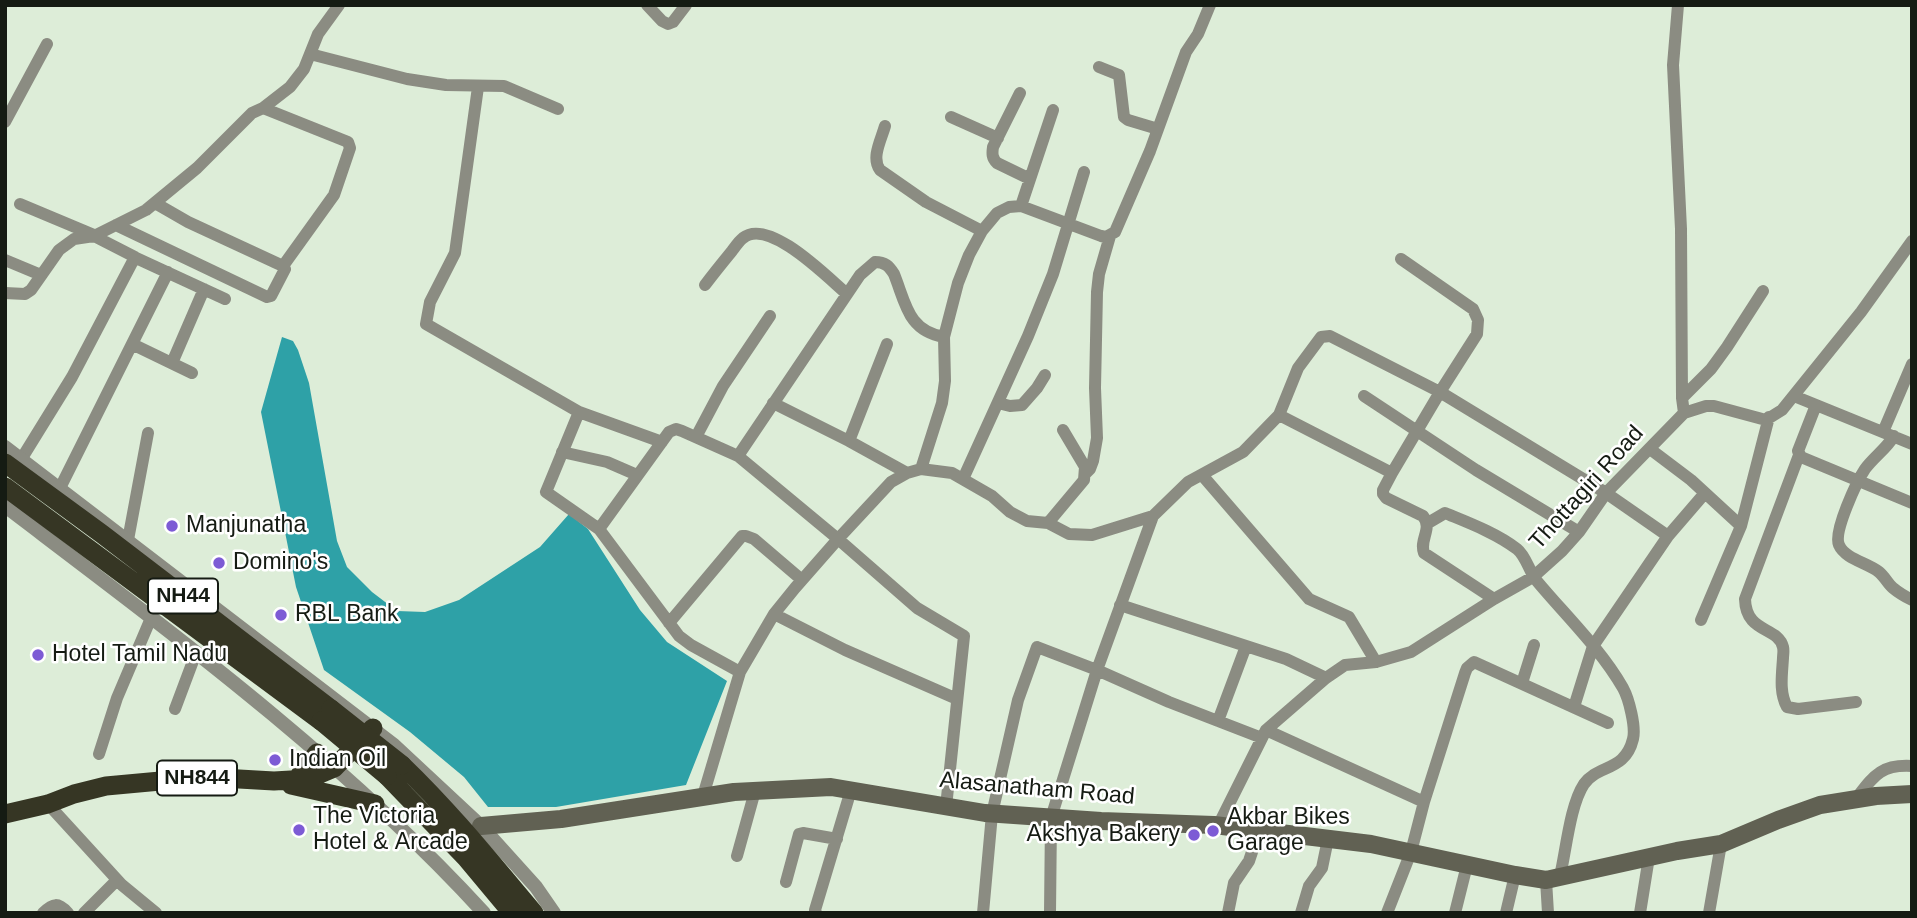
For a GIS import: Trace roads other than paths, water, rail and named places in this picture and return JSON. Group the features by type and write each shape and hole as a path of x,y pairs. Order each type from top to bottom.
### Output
{"highway":[{"name":"NH44","path":"14,461 454,819 534,913"},
{"name":"NH44","path":"5,487 326,715"},
{"name":"NH844","path":"5,814 106,786 204,777 274,782 308,779 334,768 373,728"},
{"path":"296,780 317,753"},
{"name":"NH44","path":"394,771 512,913"},
{"path":"274,782 375,804"}],"main road":[{"name":"Alasanatham Road","path":"481,826 561,819 703,796 831,787 992,814 1218,826 1328,839 1411,852 1515,875 1553,878"},
{"path":"1553,878 1721,844 1820,805 1912,794"}],"street":[{"path":"5,293 25,294 31,290 59,250 74,240 94,236 146,210 197,168 252,113 290,87 304,69 318,34 339,5"},
{"path":"647,5 668,24 674,22 686,5"},
{"path":"1086,473 1093,461 1097,438 1095,388 1099,274 1110,236 1115,232 1158,129 1186,52 1198,34 1210,5"},
{"path":"1678,5 1673,65 1681,229 1684,413 1714,406 1766,420 1782,410 1861,312 1912,242"},
{"path":"5,122 47,44"},
{"path":"310,54 407,79 446,85 504,86 558,109"},
{"path":"1098,67 1119,75 1124,117 1158,129"},
{"path":"478,87 455,253 430,302 426,324 579,412 662,442"},
{"path":"1020,93 993,147 993,159 1030,179"},
{"path":"116,225 267,297 271,296 285,269 283,266 334,195 350,148 348,142 263,108"},
{"path":"1021,206 1053,110"},
{"path":"951,117 998,138"},
{"path":"885,126 876,155 876,164 880,170 926,202 982,231"},
{"path":"963,479 1053,274 1084,173"},
{"path":"155,203 188,222 283,266"},
{"path":"20,204 225,299"},
{"path":"921,469 942,403 945,381 944,337 958,284 982,231 998,213 1009,207 1021,206 1101,236 1110,236"},
{"path":"705,285 743,237 754,233 774,238 798,251 847,294"},
{"path":"14,461 72,377 134,257"},
{"path":"1401,259 1473,309 1479,327 1392,473 1383,490 1383,496 1423,516 1428,523 1422,546 1424,553 1494,599"},
{"path":"5,260 41,275"},
{"path":"738,456 860,275 875,262 883,262 890,267 912,318 920,328 930,335 944,337"},
{"path":"60,488 168,272"},
{"path":"172,363 204,289"},
{"path":"1682,398 1711,369 1763,291"},
{"path":"696,437 723,386 770,316"},
{"path":"1050,913 1051,818 1097,670 1153,516 1188,482 1243,452 1279,415 1298,368 1321,337 1330,336 1440,392 1606,493 1668,536"},
{"path":"132,344 192,373"},
{"path":"849,441 887,344"},
{"path":"1912,364 1886,447 1865,469 1858,481 1840,525 1838,544 1848,555 1878,571 1894,589 1912,600"},
{"path":"998,403 1022,405 1045,375"},
{"path":"1364,396 1476,470 1579,532"},
{"path":"1794,396 1912,444"},
{"path":"773,403 907,473"},
{"path":"1816,405 1745,599 1745,612 1775,637 1783,648 1782,698 1787,707 1798,709 1856,702"},
{"path":"579,412 546,492 599,529 679,636 740,672"},
{"name":"Thottagiri Road","path":"1218,826 1264,734 1326,678 1345,665 1376,662 1410,652 1533,577 1562,551 1606,493 1684,413"},
{"path":"1279,415 1392,473"},
{"path":"1701,620 1741,526 1769,417"},
{"path":"599,529 669,432 676,429 738,456 917,608 964,636 946,807"},
{"path":"1048,523 1084,480 1086,473 1063,430"},
{"path":"128,540 148,433"},
{"path":"5,447 14,461 60,488 373,728 481,826 536,887 554,913"},
{"path":"1650,449 1741,526"},
{"path":"562,452 607,462 637,475"},
{"path":"1799,455 1912,503"},
{"path":"703,796 740,672 774,614 891,482 921,469 952,473 992,496 1010,512 1027,521 1048,523 1069,534 1092,535 1153,516"},
{"path":"1202,475 1309,599 1349,617 1376,662"},
{"path":"1574,707 1593,646 1668,536 1705,493"},
{"path":"5,506 291,729 412,838 484,913"},
{"path":"1428,523 1445,513 1481,528 1519,550 1533,577 1593,646 1625,690 1634,728 1633,741 1620,761 1591,776 1584,785 1553,878 1548,913"},
{"path":"668,623 742,536 754,538 802,580"},
{"path":"1120,605 1286,659 1326,678"},
{"path":"774,614 845,650 957,699"},
{"path":"99,754 117,698 151,618"},
{"path":"1522,683 1534,645"},
{"path":"1218,720 1246,646"},
{"path":"984,913 992,814 1018,700 1037,647 1170,702 1264,734 1424,802"},
{"path":"175,709 196,653"},
{"path":"1387,913 1411,852 1424,802 1467,668 1474,662 1608,723"},
{"path":"1855,800 1870,780 1887,768 1898,765 1912,766"},
{"path":"816,913 851,790"},
{"path":"737,856 755,791"},
{"path":"48,804 117,880 156,913"},
{"path":"1228,913 1234,883 1252,852 1251,844 1243,835 1243,829"},
{"path":"786,882 799,834 837,839"},
{"path":"1301,913 1309,886 1322,868 1328,839"},
{"path":"1709,913 1721,844"},
{"path":"1640,913 1648,857"},
{"path":"1455,913 1468,865"},
{"path":"1506,913 1515,875"},
{"path":"84,913 117,880"},
{"path":"43,913 55,903 68,913"}],"water":[{"path":"282,337 293,341 309,383 337,541 347,567 372,592 397,611 425,612 459,600 540,547 569,514 588,529 640,610 667,642 727,681 686,785 556,807 488,807 464,777 410,732 324,670 296,587 261,412"}],"place":[{"name":"Manjunatha","path":"172,526"},
{"name":"Domino's","path":"219,563"},
{"name":"RBL Bank","path":"281,615"},
{"name":"Hotel Tamil Nadu","path":"38,655"},
{"name":"Indian Oil","path":"275,760"},
{"name":"The Victoria Hotel & Arcade","path":"299,830"},
{"name":"Akbar Bikes Garage","path":"1213,831"},
{"name":"Akshya Bakery","path":"1194,835"}]}
